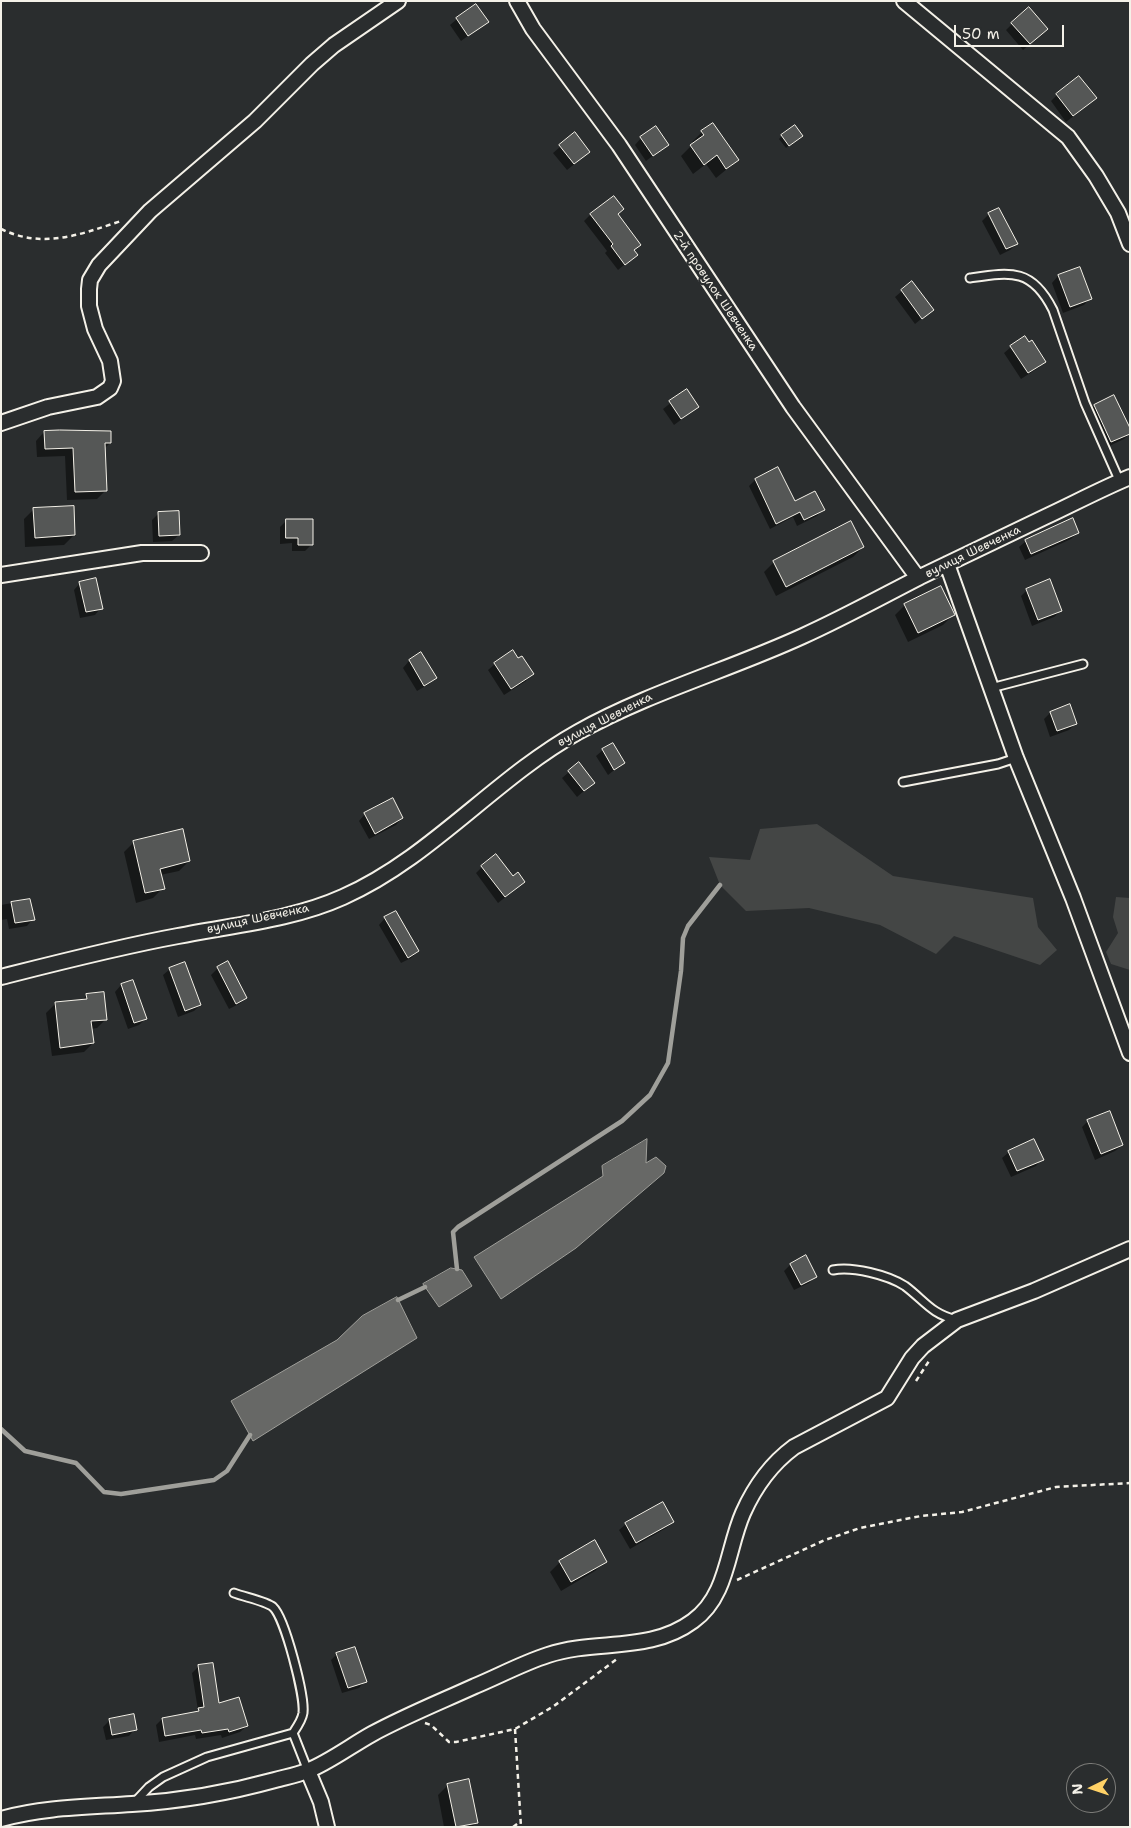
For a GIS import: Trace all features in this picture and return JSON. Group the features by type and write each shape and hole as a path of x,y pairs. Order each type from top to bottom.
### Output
{"street":[{"path":"1,424 15,417 48,407 86,400 110,388 113,381 110,361 95,328 89,306 88,289 90,280 107,254 150,211 254,121 312,64 334,45 398,1"},
{"name":"2-й провулок Шевченка","path":"517,1 533,29 619,145 793,407 918,578"},
{"path":"904,1 1068,137 1096,176 1118,213 1130,244"},
{"name":"вулиця Шевченка","path":"1,977 127,945 265,920 340,899 365,887 404,862 432,842 493,791 553,747 577,732 646,698 793,641 847,616 918,578 1125,479"},
{"path":"1,575 142,553 201,553"},
{"path":"947,564 1016,758 1073,898 1130,1053"},
{"path":"1,1819 30,1812 197,1797 228,1792 308,1771 373,1733 546,1655 572,1649 638,1643 684,1627 706,1610 720,1590 742,1514 757,1486 771,1466 794,1446 887,1398 912,1358 923,1346 957,1320 1034,1292 1130,1249"},
{"path":"308,1771 321,1802 327,1827"}],"lane":[{"path":"970,278 998,274 1012,275 1027,279 1037,285 1046,296 1053,310 1085,403 1125,479"},
{"path":"991,688 1083,664"},
{"path":"903,782 998,764 1016,758"},
{"path":"833,1270 851,1268 898,1282 936,1313 957,1320"},
{"path":"134,1804 163,1777 207,1757 293,1734 303,1714 303,1701 294,1662 279,1613 272,1606 234,1593"},
{"path":"293,1734 308,1771"}],"path":[{"path":"1,229 30,239 60,239 125,220"},
{"path":"720,1590 741,1577 826,1540 860,1528 921,1516 962,1512 1056,1487 1130,1482"},
{"path":"406,1717 431,1725 449,1742 514,1729 554,1706 638,1643"},
{"path":"514,1729 521,1827"},
{"path":"513,1827 520,1822"}],"shaded area":[{"path":"817,824 893,876 1033,898 1038,927 1057,950 1040,965 954,936 936,954 880,925 809,908 746,911 720,885 709,857 750,860 760,829"},
{"path":"1116,897 1130,898 1130,970 1111,964 1106,952 1118,933 1113,917"},
{"path":"647,1139 646,1163 656,1157 666,1166 664,1173 576,1248 501,1299 474,1257 603,1176 602,1166"},
{"path":"451,1268 462,1270 472,1286 439,1307 423,1284"},
{"path":"397,1297 417,1338 253,1441 231,1401 337,1340 362,1316"}],"building":[{"path":"476,4 489,22 468,36 456,18"},
{"path":"1029,7 1048,29 1030,44 1011,23"},
{"path":"1079,76 1097,98 1073,116 1056,94"},
{"path":"713,123 739,160 726,169 717,155 704,165 690,145 704,135 701,131"},
{"path":"795,125 803,136 789,146 781,135"},
{"path":"656,126 669,145 653,156 640,137"},
{"path":"575,132 590,152 574,164 559,145"},
{"path":"614,196 624,209 618,214 641,245 634,250 638,255 625,265 611,246 613,244 590,214"},
{"path":"999,208 1018,244 1006,249 988,213"},
{"path":"1080,267 1092,299 1070,307 1058,275"},
{"path":"912,281 934,310 922,319 901,290"},
{"path":"1025,336 1029,342 1032,340 1046,362 1028,373 1010,346"},
{"path":"687,389 699,407 681,419 669,401"},
{"path":"1114,395 1130,428 1130,434 1111,442 1094,405"},
{"path":"44,431 111,431 111,443 105,443 107,491 75,492 73,448 45,449"},
{"path":"778,467 795,501 815,491 825,510 804,520 800,512 776,524 755,479"},
{"path":"74,506 75,535 35,538 33,508"},
{"path":"179,511 180,535 159,536 158,512"},
{"path":"1073,518 1079,533 1031,554 1025,540"},
{"path":"286,519 313,519 313,545 298,545 298,538 286,538"},
{"path":"851,521 864,547 786,587 773,561"},
{"path":"96,578 103,609 86,612 79,582"},
{"path":"1050,579 1062,611 1038,620 1026,589"},
{"path":"941,586 955,615 918,633 904,604"},
{"path":"513,650 518,658 522,656 534,674 511,689 494,663"},
{"path":"421,652 437,678 424,686 409,660"},
{"path":"1070,704 1077,724 1057,731 1050,712"},
{"path":"613,743 625,763 614,770 602,749"},
{"path":"579,762 595,783 584,791 568,771"},
{"path":"393,798 403,818 375,834 364,813"},
{"path":"183,829 190,861 160,869 165,889 145,893 133,841"},
{"path":"496,854 513,876 518,872 525,882 505,897 481,866"},
{"path":"30,899 35,920 15,923 11,902"},
{"path":"396,911 419,951 408,958 384,917"},
{"path":"228,961 247,998 236,1004 217,967"},
{"path":"185,962 201,1005 185,1011 169,968"},
{"path":"133,980 147,1019 134,1023 121,984"},
{"path":"104,992 107,1020 91,1021 94,1043 60,1048 55,1002 87,999 86,994"},
{"path":"1110,1111 1123,1145 1101,1154 1087,1120"},
{"path":"1034,1139 1044,1160 1017,1171 1008,1151"},
{"path":"806,1255 817,1277 801,1285 790,1264"},
{"path":"663,1502 674,1522 636,1543 625,1523"},
{"path":"595,1540 607,1562 571,1582 559,1561"},
{"path":"355,1647 367,1682 348,1688 336,1653"},
{"path":"213,1663 219,1703 239,1697 248,1726 229,1732 228,1729 202,1733 201,1730 165,1736 162,1718 199,1711 198,1708 204,1707 198,1665"},
{"path":"134,1714 137,1730 112,1735 109,1719"},
{"path":"469,1779 478,1823 456,1827 447,1784"}],"waterway":[{"path":"457,1269 453,1232 458,1227 622,1121 650,1095 668,1063 681,971 683,938 688,926 720,885"},
{"path":"398,1300 425,1287"},
{"path":"1,1429 25,1451 76,1463 104,1492 121,1494 214,1480 227,1471 250,1435"}]}
